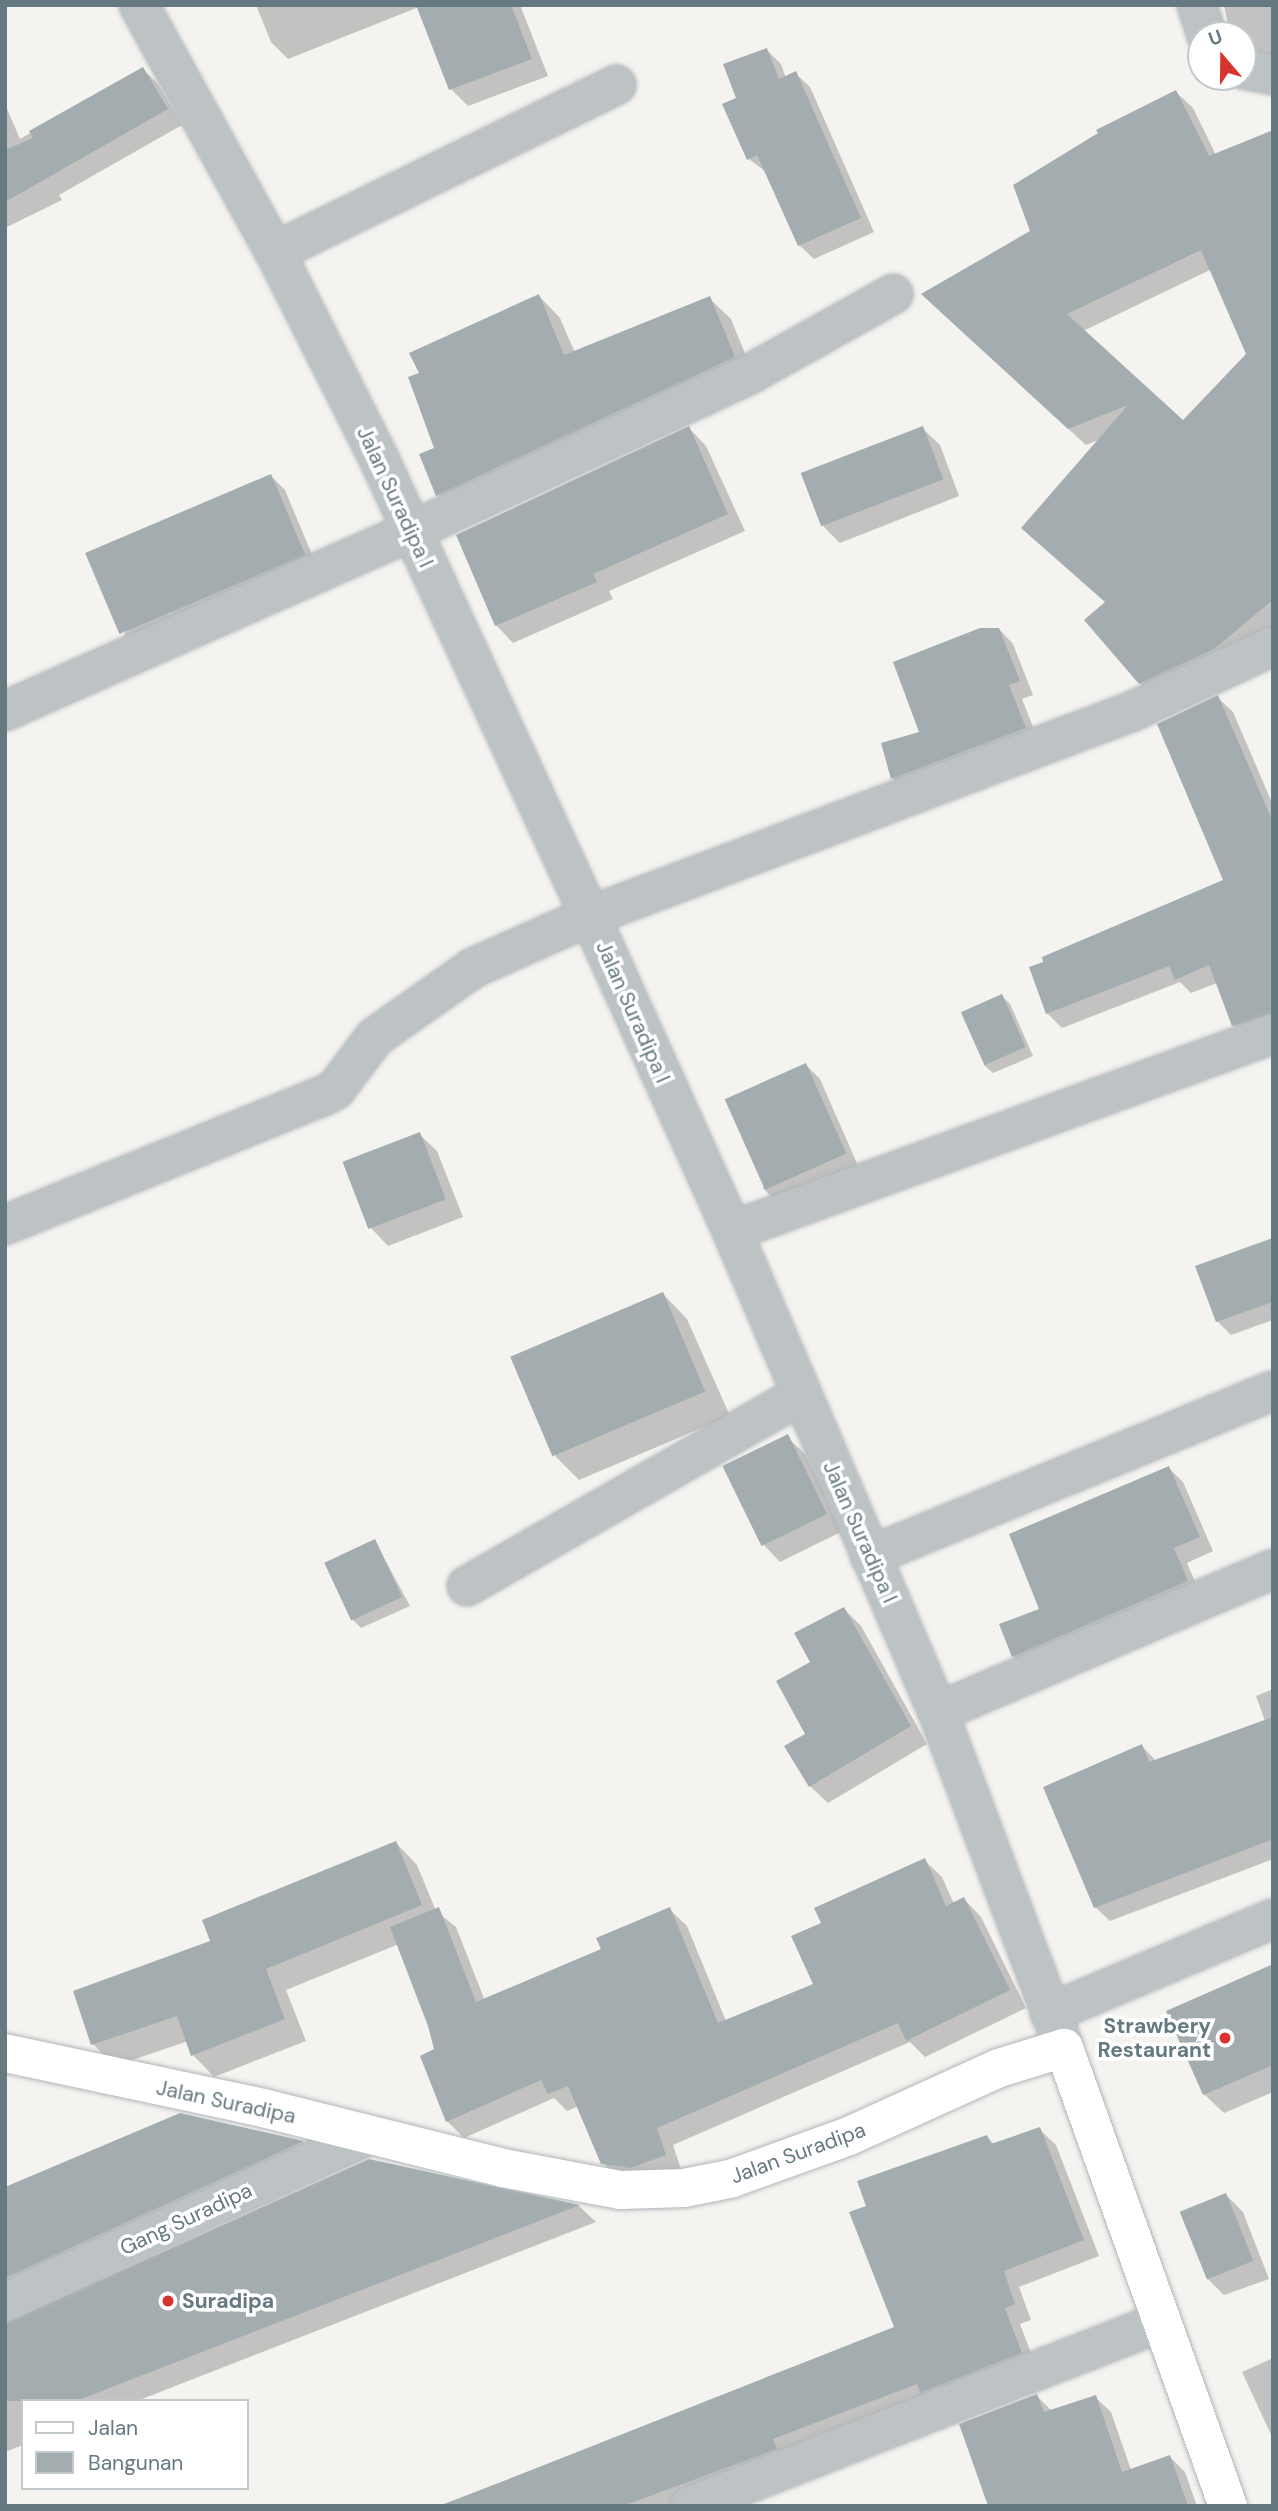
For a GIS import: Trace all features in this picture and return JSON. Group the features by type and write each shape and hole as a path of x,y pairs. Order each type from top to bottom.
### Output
{"street":[{"name":"Jalan Suradipa I","path":"139,5 275,252 412,531 590,916 732,1231 938,1712 1057,2031"},
{"path":"275,252 616,85"},
{"path":"5,711 412,531 750,374 893,294"},
{"path":"5,1226 335,1090 375,1037 414,1006 473,968 590,916 1133,711 1273,646"},
{"path":"732,1231 1273,1034"},
{"path":"870,1556 1273,1391"},
{"path":"467,1586 638,1492 800,1395"},
{"path":"938,1712 1273,1569"},
{"path":"1228,2506 1057,2031 1273,1919"},
{"name":"Jalan Suradipa","path":"5,2053 263,2108 367,2136 621,2190 684,2188 778,2164 971,2080 1057,2031"},
{"name":"Gang Suradipa","path":"5,2302 367,2136"},
{"path":"690,2506 1161,2322"}],"building":[{"path":"416,5 511,5 532,59 449,90"},
{"path":"767,48 779,79 796,71 861,218 798,246 757,155 747,160 722,104 736,98 723,64"},
{"path":"143,67 168,109 5,202 5,150 33,138 29,131"},
{"path":"1176,90 1209,156 1273,130 1273,600 1214,649 1139,684 1084,620 1105,602 1021,528 1128,405 1068,429 921,294 1030,231 1013,185 1098,133 1096,130","holes":["1201,250 1246,354 1183,420 1067,314"]},
{"path":"539,294 564,355 710,296 735,357 436,496 419,454 434,448 408,377 419,373 409,353"},
{"path":"689,426 728,514 593,574 597,582 495,626 456,535"},
{"path":"923,426 943,479 821,526 801,473"},
{"path":"271,474 305,555 119,634 85,553"},
{"path":"980,628 999,628 1020,681 1009,685 1026,728 891,779 881,743 919,732 893,662"},
{"path":"1218,695 1273,822 1273,1013 1232,1026 1209,965 1175,980 1169,966 1046,1014 1029,967 1043,962 1042,957 1223,880 1157,724"},
{"path":"1002,994 1026,1047 984,1065 961,1012"},
{"path":"806,1063 846,1153 765,1190 725,1099"},
{"path":"420,1132 446,1199 368,1229 343,1162"},
{"path":"1273,1238 1273,1302 1216,1322 1195,1266"},
{"path":"663,1292 705,1391 552,1456 510,1357"},
{"path":"788,1434 827,1514 761,1546 722,1466"},
{"path":"1169,1466 1200,1537 1174,1548 1188,1581 1012,1657 999,1624 1039,1609 1009,1534"},
{"path":"375,1539 402,1597 351,1621 324,1563"},
{"path":"844,1607 911,1726 809,1787 784,1746 805,1734 776,1681 810,1662 794,1633"},
{"path":"1273,1717 1273,1839 1094,1908 1043,1787 1142,1744 1149,1762"},
{"path":"396,1841 422,1905 266,1969 285,2019 191,2056 177,2016 91,2045 73,1991 210,1941 202,1920"},
{"path":"925,1858 946,1906 964,1897 1010,1990 906,2041 898,2023 657,2128 666,2155 631,2168 601,2164 568,2086 548,2094 541,2080 446,2122 420,2056 434,2049 428,2026 390,1927 439,1907 476,2002 601,1949 596,1938 670,1907 718,2023 813,1984 791,1936 821,1923 814,1908"},
{"name":"Strawbery Restaurant","path":"1273,1964 1273,2065 1203,2095 1166,2011"},
{"path":"180,2113 304,2141 5,2278 5,2187"},
{"path":"1040,2127 1084,2240 1004,2271 1015,2304 1005,2308 1022,2353 920,2393 917,2384 773,2439 777,2449 623,2506 440,2506 894,2327 849,2212 866,2206 857,2181 987,2135 991,2144"},
{"path":"369,2159 580,2205 81,2399 5,2401 5,2323"},
{"path":"1226,2193 1253,2261 1207,2279 1180,2212"},
{"path":"1037,2394 1044,2412 1096,2395 1122,2472 1170,2455 1188,2506 988,2506 959,2424"}],"place":[{"name":"Strawbery Restaurant","path":"1225,2038"},
{"name":"Suradipa","path":"168,2301"}]}
